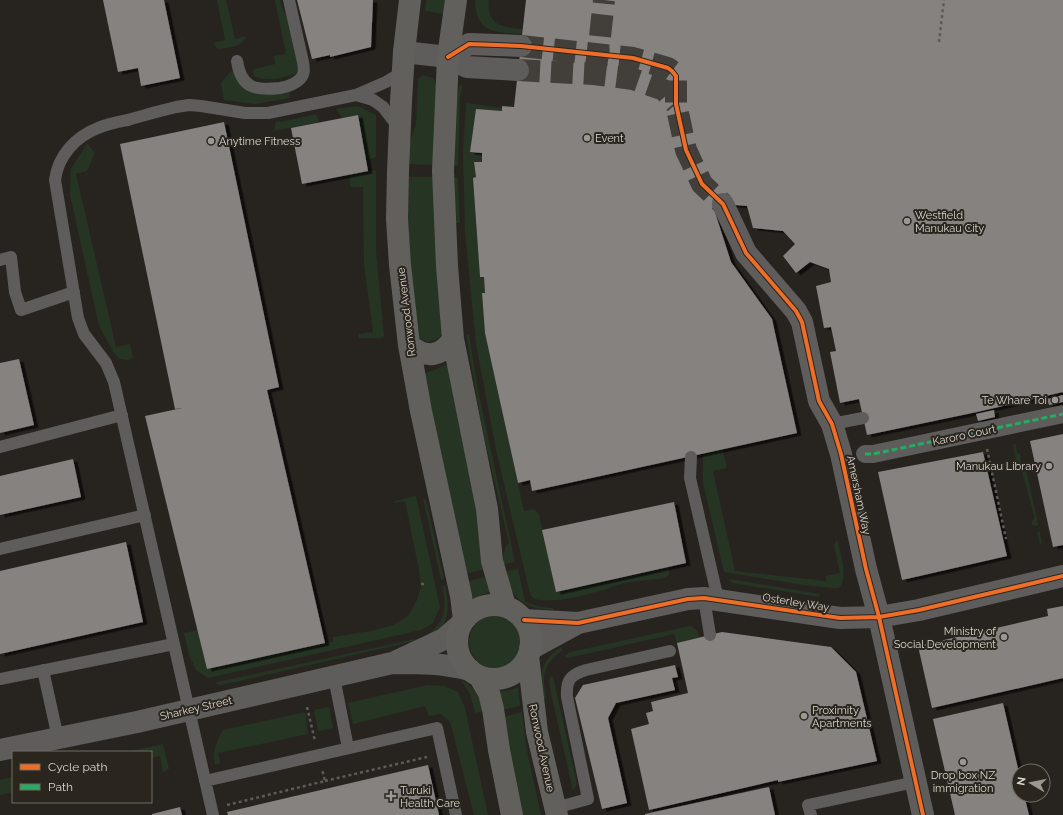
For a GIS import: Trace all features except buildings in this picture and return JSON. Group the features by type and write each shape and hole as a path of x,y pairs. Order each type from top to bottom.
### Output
{"main road":[{"name":"Ronwood Avenue","path":"410,0 400,129 398,219 400,265 409,345 421,411 459,591 462,622"},
{"path":"456,0 448,57 442,171 447,266 453,339 487,509 492,561 505,606"},
{"path":"409,345 422,354 429,355 448,347 453,339"},
{"path":"474,673 490,679 502,678 513,674 522,666 529,653 531,639 529,629 524,620 516,612 505,606 482,606 472,612 462,622 457,637 457,649 462,661 474,673 489,693 512,815"},
{"name":"Ronwood Avenue","path":"529,653 537,732 556,811"}],"street":[{"path":"404,62 448,57 469,44 521,46"},
{"path":"448,57 467,67 518,70"},
{"name":"Amersham Way","path":"724,204 746,253 799,315 802,322 819,402 832,424 841,454 866,569 879,617 922,815"},
{"name":"Karoro Court","path":"865,454 873,454 1063,414"},
{"name":"Osterley Way","path":"524,620 578,623 688,599 711,598 840,618 879,617 919,610 1063,576"},
{"name":"Sharkey Street","path":"0,750 137,722 392,663 444,639 462,622"},
{"name":"Osterley Way","path":"529,653 578,623"},
{"name":"Sharkey Street","path":"392,663 432,663 450,665 474,673"}],"lane":[{"path":"237,61 239,72 246,82 255,89 270,89 287,86 299,80 304,72 303,62 289,0"},
{"path":"213,815 114,382 106,363 84,334 78,318 55,180 59,164 65,153 74,143 84,135 98,128 176,107 189,105 245,113 260,114 278,112 356,95 386,82 404,62"},
{"path":"356,95 373,100 383,107 400,129"},
{"path":"0,260 11,257 15,292 21,310 74,292"},
{"path":"0,447 122,415"},
{"path":"832,424 863,418"},
{"path":"691,457 690,478 711,598 710,635"},
{"path":"0,549 145,516"},
{"path":"0,679 174,644"},
{"path":"556,811 588,799 567,697 566,689 570,677 586,670 670,651"},
{"path":"43,670 58,738"},
{"path":"334,677 348,748"},
{"path":"205,780 437,728 456,815"},
{"path":"810,815 808,805 915,782"}],"path":[{"path":"939,42 944,0"},
{"path":"983,431 1006,539"},
{"path":"420,584 426,584"},
{"path":"325,782 442,754"}],"green space":[{"path":"217,0 226,0 235,39 246,36 239,45 219,49 213,43 225,40"},
{"path":"275,0 280,0 283,11 288,16 299,66 298,72 289,76 263,79 254,76 254,69 275,64 274,56 286,54"},
{"path":"426,0 447,0 444,14 425,11"},
{"path":"475,0 489,0 490,15 493,20 497,24 509,28 523,29 522,34 503,33 489,29 483,25 476,11"},
{"path":"235,71 242,85 289,90 290,98 255,104 224,100 221,83 230,72"},
{"path":"423,75 433,78 437,87 434,165 405,164 405,157 416,124 418,79"},
{"path":"463,83 460,97 458,165 450,165 457,99 459,87"},
{"path":"466,103 502,108 502,111 476,109 470,152 482,153 482,162 474,162 476,177 473,178 480,277 484,277 485,293 482,293 485,333 524,511 534,509 539,514 556,592 669,567 669,574 666,578 619,584 605,590 561,600 534,599 530,594 496,450 476,344 465,233 463,152"},
{"path":"358,106 376,115 376,157 367,160 358,115 342,118 336,109"},
{"path":"316,114 319,122 274,131 276,122"},
{"path":"87,143 95,153 87,171 76,174 116,347 130,344 133,358 129,360 120,359 114,353 99,326 70,195 71,169"},
{"path":"376,170 376,250 384,337 359,338 358,334 373,332 364,265 363,187 350,187 350,174"},
{"path":"405,177 434,177 443,333 436,340 428,342 420,338 415,330"},
{"path":"450,177 458,178 460,223 456,223 455,205"},
{"path":"466,334 469,334 478,390 515,562 501,565 506,546 509,543 483,433"},
{"path":"448,364 476,492 486,569 464,574 424,373"},
{"path":"1016,444 1017,453 1020,454 1022,468 1026,469 1042,543 1040,544 1037,533 1039,532 1038,526 1032,525 1032,521 1035,518 1022,472 1017,467 1013,445"},
{"path":"722,449 727,468 713,471 735,571 826,581 826,576 840,573 834,545 837,539 844,571 842,583 839,588 803,585 724,572 703,483 703,454"},
{"path":"416,496 440,607 433,623 421,630 208,678 196,670 189,655 184,633 198,630 207,669 333,642 333,637 371,631 393,625 408,616 417,600 421,587 419,570 405,501 393,503 395,501"},
{"path":"423,498 426,500 444,578 441,580"},
{"path":"518,569 525,602 542,607 553,608 553,610 534,607 521,601 516,596 506,582 502,572"},
{"path":"488,576 491,591 472,599 466,582"},
{"path":"730,579 820,594 819,597 732,583 729,581"},
{"path":"442,586 445,586 447,598 448,609 446,619 440,631 424,637 441,621 444,609"},
{"path":"491,615 501,615 511,619 519,627 523,637 523,647 519,657 511,665 501,669 491,669 481,665 473,657 469,647 469,637 473,627 481,619"},
{"path":"690,626 697,630 700,637 677,643 674,634 568,658 564,656 570,652"},
{"path":"415,639 415,641 222,685 216,684 217,682"},
{"path":"561,647 563,650 551,660 544,676 546,698 544,700 542,670 548,659"},
{"path":"550,676 553,677 577,784 573,791 551,693 549,682"},
{"path":"461,680 473,689 485,711 475,713 470,694"},
{"path":"428,685 444,686 458,692 465,708 488,815 474,815 450,722 441,714 429,716 425,706 353,724 348,703"},
{"path":"518,687 520,706 502,710 498,692"},
{"path":"329,707 333,728 318,731 314,710"},
{"path":"305,712 308,734 218,753 220,763 215,765 214,751 223,730"},
{"path":"522,712 526,746 541,815 518,815 503,717"},
{"path":"163,744 169,769 163,772 160,756 152,758 152,751 130,751"},
{"path":"12,777 12,792 0,795 0,780"}],"tunnel":[{"path":"595,69 604,0"},
{"path":"521,46 633,58 668,68 672,71 676,76 676,104 686,150 702,184 723,204"},
{"path":"518,70 594,74 633,79 664,90 676,104"}],"marked path":[{"path":"865,454 873,454 1063,414"}],"cycle path":[{"path":"448,57 469,44 521,46 633,58 668,68 676,76 676,104 686,150 702,184 723,204 746,253 796,311 802,322 819,401 832,424 841,454 923,815"},
{"path":"524,620 578,623 688,599 704,598 840,618 879,617 919,610 1063,576"}],"place":[{"name":"Event","path":"587,138"},
{"name":"Anytime Fitness","path":"211,141"},
{"name":"Westfield Manukau City","path":"907,221"},
{"name":"Te Whare Toi","path":"1055,400"},
{"name":"Manukau Library","path":"1049,466"},
{"name":"Ministry of Social Development","path":"1004,637"},
{"name":"Proximity Apartments","path":"804,716"},
{"name":"Drop box NZ immigration","path":"963,762"},
{"name":"Turuki Health Care","path":"391,796"}]}
